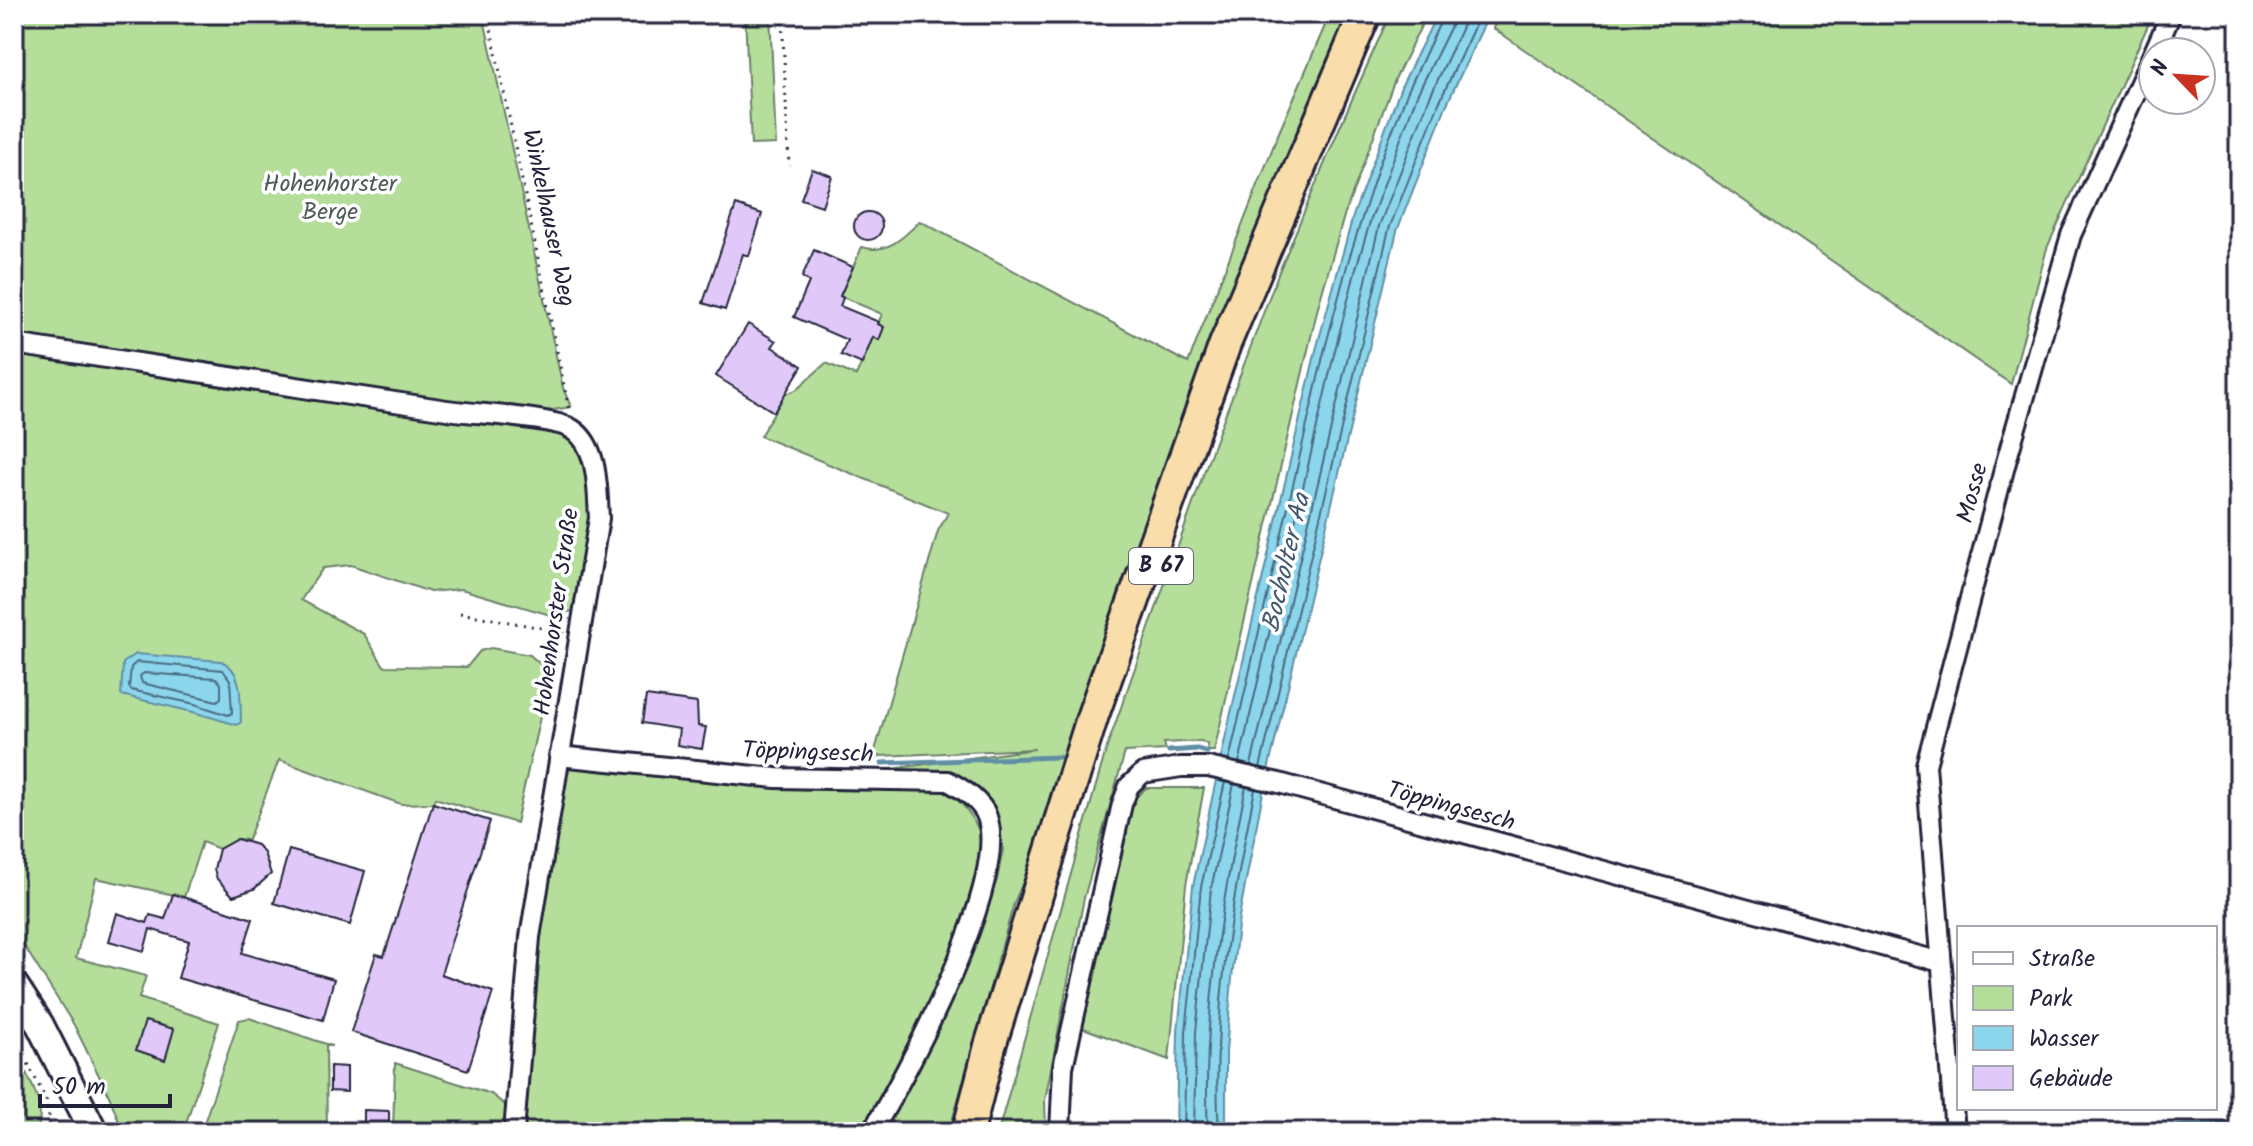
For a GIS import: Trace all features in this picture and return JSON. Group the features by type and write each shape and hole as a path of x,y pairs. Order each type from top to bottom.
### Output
{"highway":[{"name":"B 67","path":"968,1132 994,1032 1089,730 1220,359 1365,14"},
{"name":"B 67","path":"984,1132 1107,718 1238,349 1379,14"}],"main road":[{"path":"14,985 40,1025 94,1132"}],"street":[{"name":"Mosse","path":"2161,36 2171,14"},
{"name":"Mosse","path":"1941,962 1926,765 2006,462 2071,235 2137,89"},
{"path":"14,344 449,410 562,423 573,429"},
{"name":"Hohenhorster Straße","path":"514,1132 530,937 599,518 590,452 584,438 573,429"},
{"name":"Töppingsesch","path":"559,756 776,778 948,781 970,794 985,813 990,837 990,860 985,881 926,1033 872,1132"},
{"name":"Töppingsesch","path":"1060,1132 1063,1067 1122,804 1129,786 1143,773 1181,767 1208,767 1279,783 1941,962"},
{"path":"1941,962 1955,1132"}],"path":[{"name":"Winkelhauser Weg","path":"488,14 573,429"},
{"path":"782,14 789,166"},
{"path":"460,613 580,634"},
{"path":"14,1035 48,1104 50,1132"}],"green space":[{"name":"Hohenhorster Berge","path":"14,14 483,14 563,388 571,407 535,413 496,412 14,338"},
{"path":"745,14 770,14 776,144 751,145"},
{"path":"1330,14 1349,14 1049,822 1014,903 949,1132 880,1132 957,980 997,880 1003,849 994,813 970,783 950,773 883,770 1035,749 880,756 872,761 938,531 948,513 760,436 785,394 796,390 826,363 856,376 882,314 840,296 862,247 887,247 920,221 1188,363 1277,137"},
{"path":"1390,14 1427,14 1395,79 1344,216 1318,307 1214,751 1208,751 1207,744 1201,741 1164,743 1166,750 1125,752 1084,898 1045,1100 1046,1132 998,1132 1106,750 1278,274"},
{"path":"1500,14 2135,14 2149,23 2143,36 2137,36 2137,49 2047,248 2011,384 1493,28"},
{"path":"14,351 493,425 546,424 578,448 592,494 592,516 576,610 554,616 461,589 430,592 351,565 323,568 301,600 364,634 384,666 467,667 480,651 491,648 530,655 541,665 547,686 516,823 435,798 433,803 401,804 279,760 248,840 237,839 219,849 202,842 184,897 96,878 76,958 146,976 139,998 219,1023 183,1132 123,1132 74,1025 14,930"},
{"path":"568,765 795,789 942,791 955,798 967,811 982,841 973,896 912,1039 860,1132 521,1132 542,901"},
{"path":"1146,788 1204,788 1186,885 1169,1060 1078,1026 1134,799"},
{"path":"249,1018 332,1046 326,1046 327,1132 201,1132 239,1020"},
{"path":"14,1051 38,1101 40,1112 36,1132 14,1132"},
{"path":"395,1063 491,1094 510,1109 508,1132 393,1132"}],"water":[{"name":"Bocholter Aa","path":"1437,14 1489,14 1446,106 1397,231 1264,787 1239,917 1232,978 1226,1052 1226,1132 1176,1132 1178,1031 1193,886 1227,730 1316,350 1353,216 1401,87"},
{"path":"136,654 221,661 228,665 237,678 241,722 237,725 121,695 123,663"}],"building":[{"path":"812,169 832,176 822,206 801,199"},
{"path":"736,205 762,214 749,256 743,254 725,310 703,303"},
{"path":"868,212 878,216 882,226 878,236 868,240 858,236 854,226 858,216"},
{"path":"814,250 853,267 840,296 843,298 840,306 884,327 879,340 873,337 862,364 841,355 847,340 794,317 809,282 802,277"},
{"path":"748,324 776,341 772,347 802,366 774,412 716,376"},
{"path":"646,696 697,703 698,726 706,727 702,749 677,745 679,729 642,723"},
{"path":"433,803 490,821 441,974 493,992 468,1070 351,1032 376,954 384,956"},
{"path":"237,839 257,845 264,853 271,874 254,889 233,896 217,879 214,869 219,849"},
{"path":"289,850 365,871 350,925 274,903"},
{"path":"173,894 253,919 242,953 334,979 323,1020 178,978 189,941 150,929 144,951 109,941 117,913 147,923 150,915 165,919"},
{"path":"145,1021 174,1029 165,1060 136,1050"},
{"path":"330,1066 347,1067 347,1092 330,1091"},
{"path":"364,1110 389,1111 389,1132 364,1132"}],"waterway":[{"path":"1169,751 1197,749 1207,752"},
{"path":"882,763 1059,757"},
{"path":"2054,1132 2239,1123"}]}
